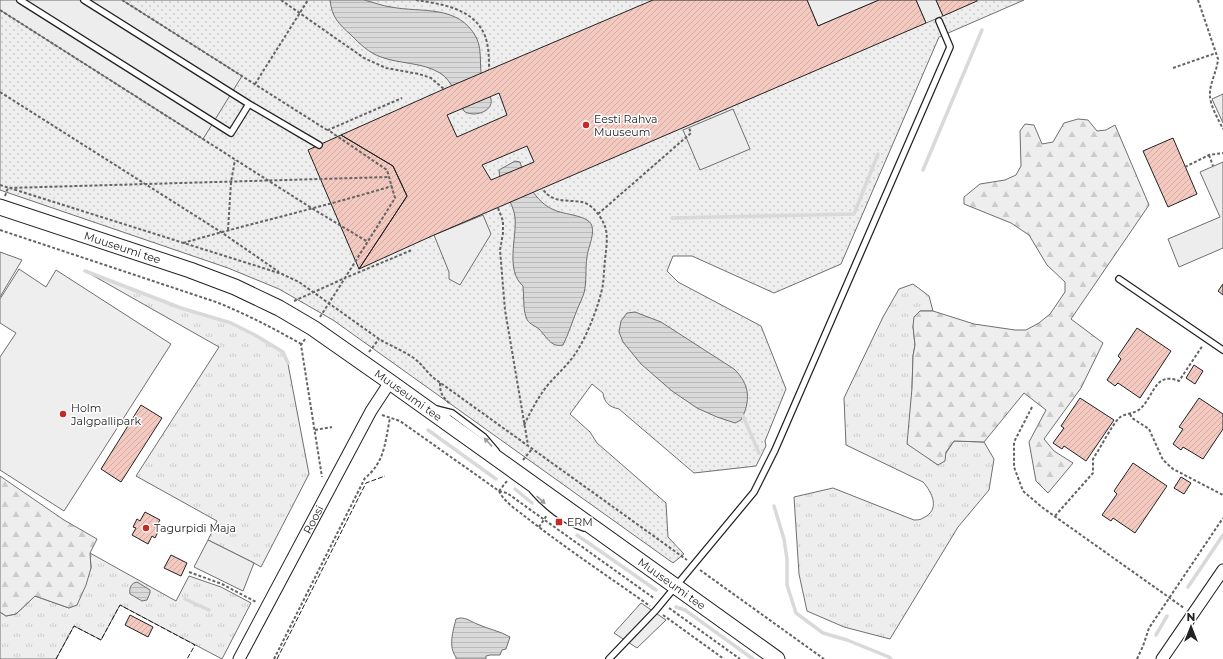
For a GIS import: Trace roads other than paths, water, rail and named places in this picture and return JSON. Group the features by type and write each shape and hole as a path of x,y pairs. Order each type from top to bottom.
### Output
{"street":[{"name":"Muuseumi tee","path":"0,207 190,270 235,287 279,308 312,328 390,382 777,659"},
{"name":"Roosi","path":"239,659 371,411 390,382"},
{"path":"1162,659 1223,570"}],"lane":[{"path":"20,0 231,133 249,104"},
{"path":"84,0 249,104 319,145"},
{"path":"609,659 662,604 754,492 775,450 950,47 939,21"},
{"path":"1119,279 1223,350"}],"waterway":[{"path":"923,170 982,30"},
{"path":"672,218 854,214 878,154"},
{"path":"85,271 181,308 231,323 255,335 283,352 288,363"},
{"path":"743,416 759,453"},
{"path":"428,430 496,479"},
{"path":"515,489 532,503"},
{"path":"774,506 784,539 787,559 787,585 796,613 823,633 847,640 891,659"},
{"path":"577,535 656,590"},
{"path":"1188,587 1223,535"},
{"path":"185,599 209,610"},
{"path":"676,607 685,610 753,659"},
{"path":"1156,635 1167,616"}],"place":[{"name":"Eesti Rahva Muuseum","path":"586,125"},
{"name":"Holm Jalgpallipark","path":"63,414"},
{"name":"ERM","path":"559,522"},
{"name":"Tagurpidi Maja","path":"146,528"}]}
